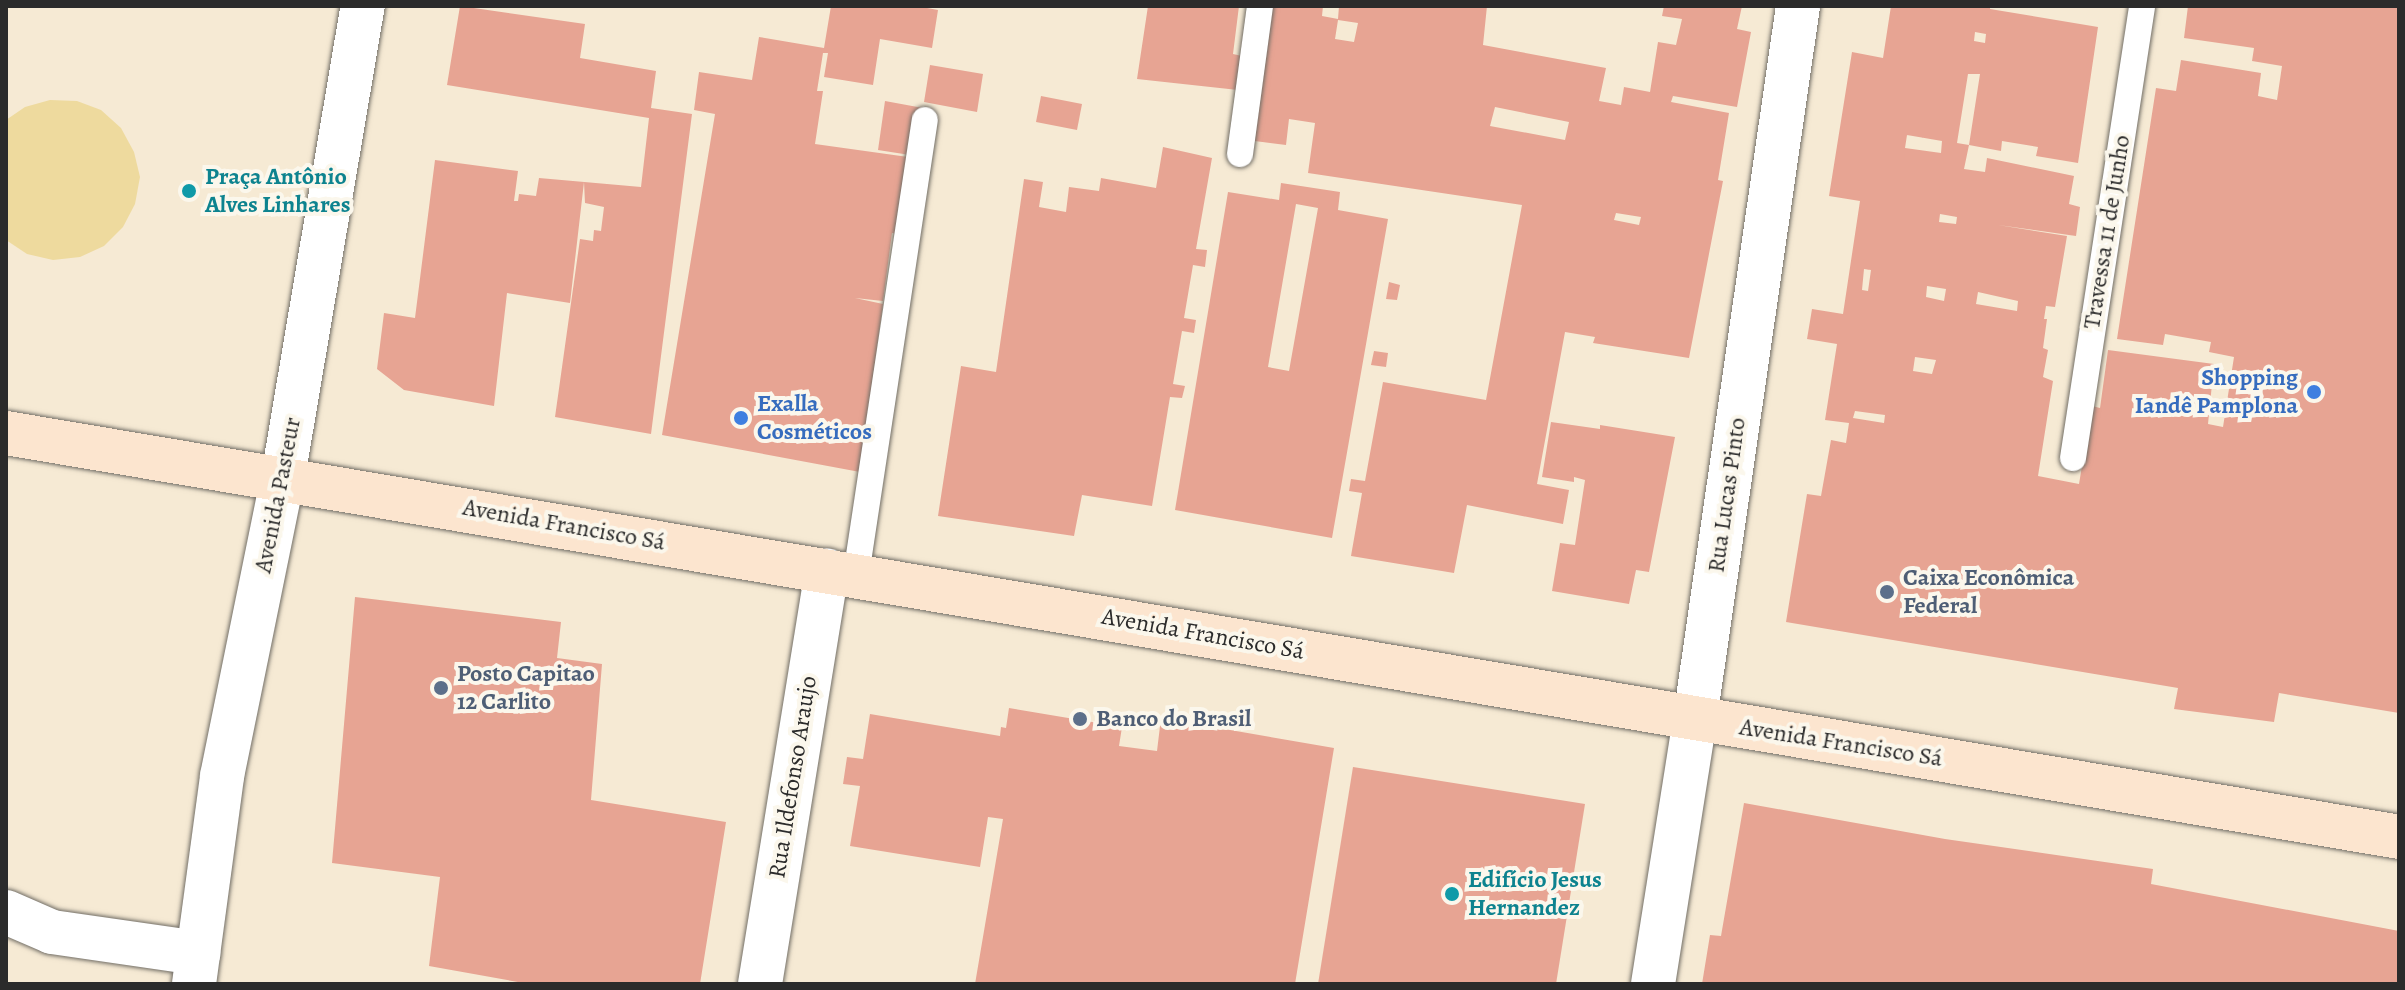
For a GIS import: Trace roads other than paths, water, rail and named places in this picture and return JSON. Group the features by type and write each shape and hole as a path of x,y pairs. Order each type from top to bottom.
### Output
{"main road":[{"name":"Avenida Francisco Sá","path":"6,433 283,477 2399,837"}],"street":[{"name":"Avenida Pasteur","path":"196,968 222,776 283,477 363,6"},
{"name":"Rua Lucas Pinto","path":"1653,984 1695,719 1798,6"},
{"name":"Rua Ildefonso Araujo","path":"760,984 841,573"},
{"path":"6,912 52,932 196,968"}],"lane":[{"path":"1240,154 1260,6"},
{"name":"Travessa 11 de Junho","path":"2073,458 2142,6"},
{"path":"841,573 925,120"}],"place":[{"name":"Praça Antônio Alves Linhares","path":"189,191"},
{"name":"Shopping Iandê Pamplona","path":"2314,392"},
{"name":"Exalla Cosméticos","path":"741,418"},
{"name":"Caixa Econômica Federal","path":"1887,592"},
{"name":"Posto Capitao 12 Carlito","path":"441,688"},
{"name":"Banco do Brasil","path":"1080,719"},
{"name":"Edifício Jesus Hernandez","path":"1452,894"}]}
